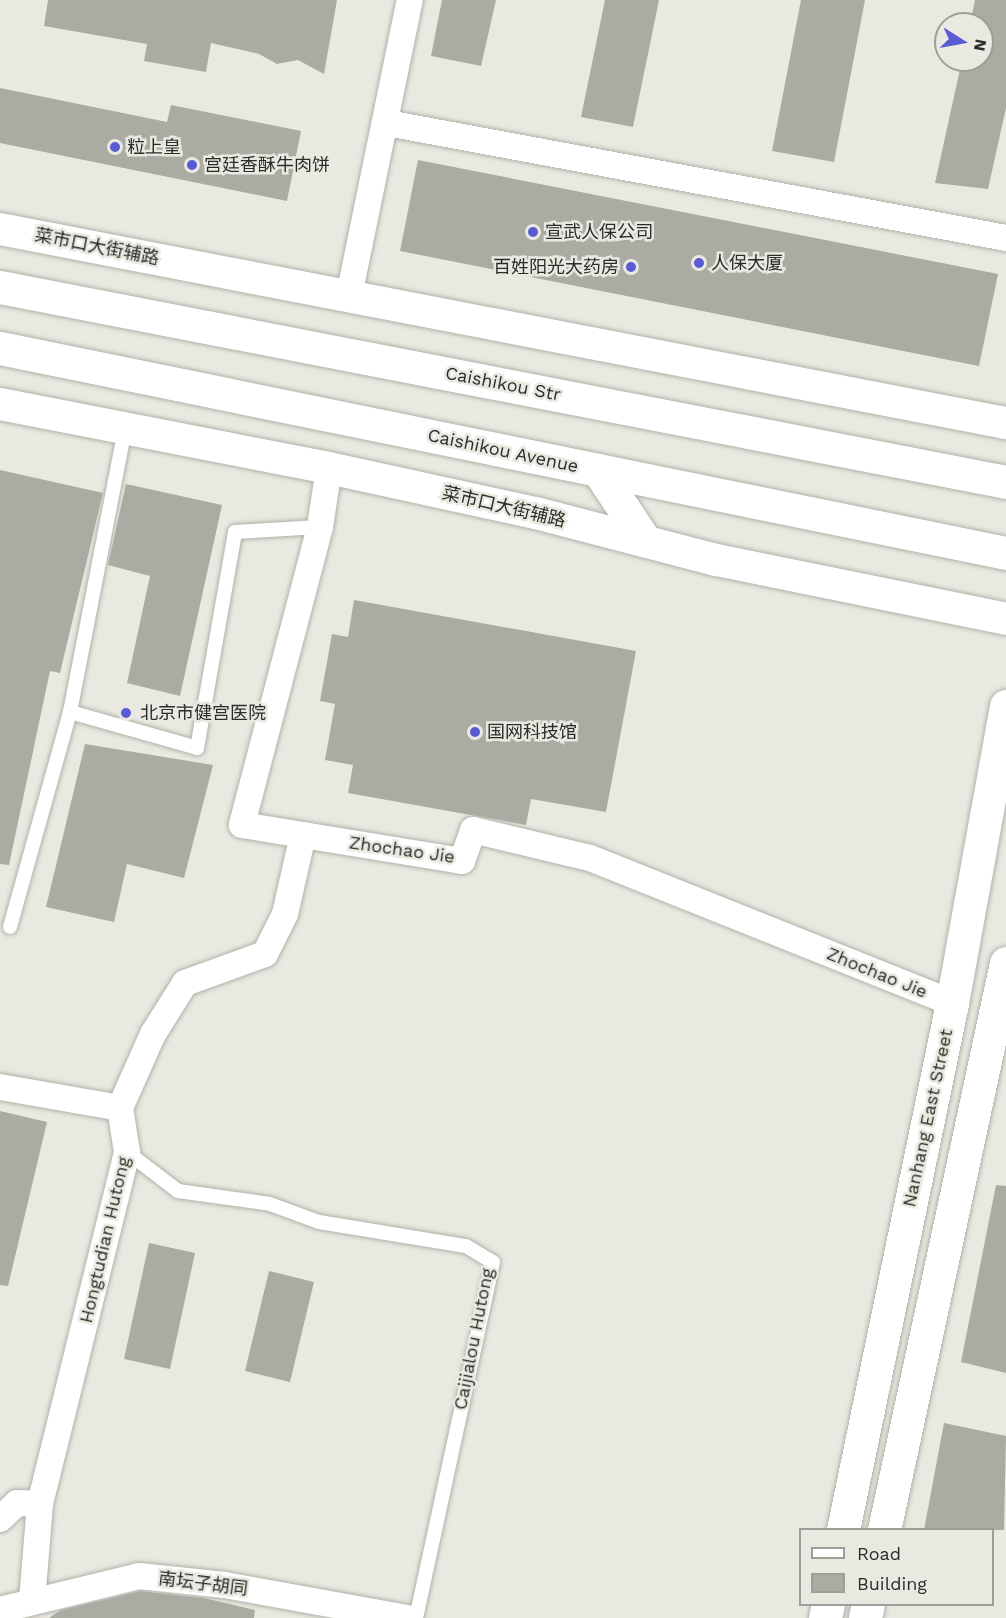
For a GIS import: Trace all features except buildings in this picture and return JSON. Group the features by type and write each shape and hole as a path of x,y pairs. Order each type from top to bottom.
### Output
{"main road":[{"name":"Caishikou Str","path":"0,287 1006,482"},
{"name":"Caishikou Avenue","path":"0,348 1006,553"},
{"path":"598,470 645,541"},
{"name":"Nanhang East Street","path":"843,1528 952,1003 1006,706"},
{"path":"884,1528 1006,963"}],"street":[{"path":"349,296 387,123 410,0"},
{"path":"387,123 1006,238"},
{"name":"菜市口大街辅路","path":"0,229 1006,423"},
{"name":"菜市口大街辅路","path":"0,404 329,468 645,541 1006,619"},
{"name":"Zhochao Jie","path":"329,468 320,527 242,825 462,861 473,830 590,858 952,1003"},
{"path":"0,1087 120,1108 153,1034 185,983 265,954 285,914 303,835"},
{"name":"Hongtudian Hutong","path":"32,1601 40,1504 127,1152 120,1108"},
{"path":"0,1519 16,1503 40,1504"},
{"name":"南坛子胡同","path":"0,1610 139,1576 225,1585 407,1618"}],"lane":[{"path":"10,927 70,712 126,429"},
{"path":"70,712 197,748 235,532 320,527"},
{"name":"Caijialou Hutong","path":"127,1152 178,1191 270,1204 320,1222 466,1246 493,1262 416,1618"}],"place":[{"name":"粒上皇","path":"115,147"},
{"name":"宫廷香酥牛肉饼","path":"192,165"},
{"name":"宣武人保公司","path":"533,232"},
{"name":"人保大厦","path":"699,263"},
{"name":"百姓阳光大药房","path":"631,267"},
{"name":"北京市健宫医院","path":"126,713"},
{"name":"国网科技馆","path":"475,732"}]}
